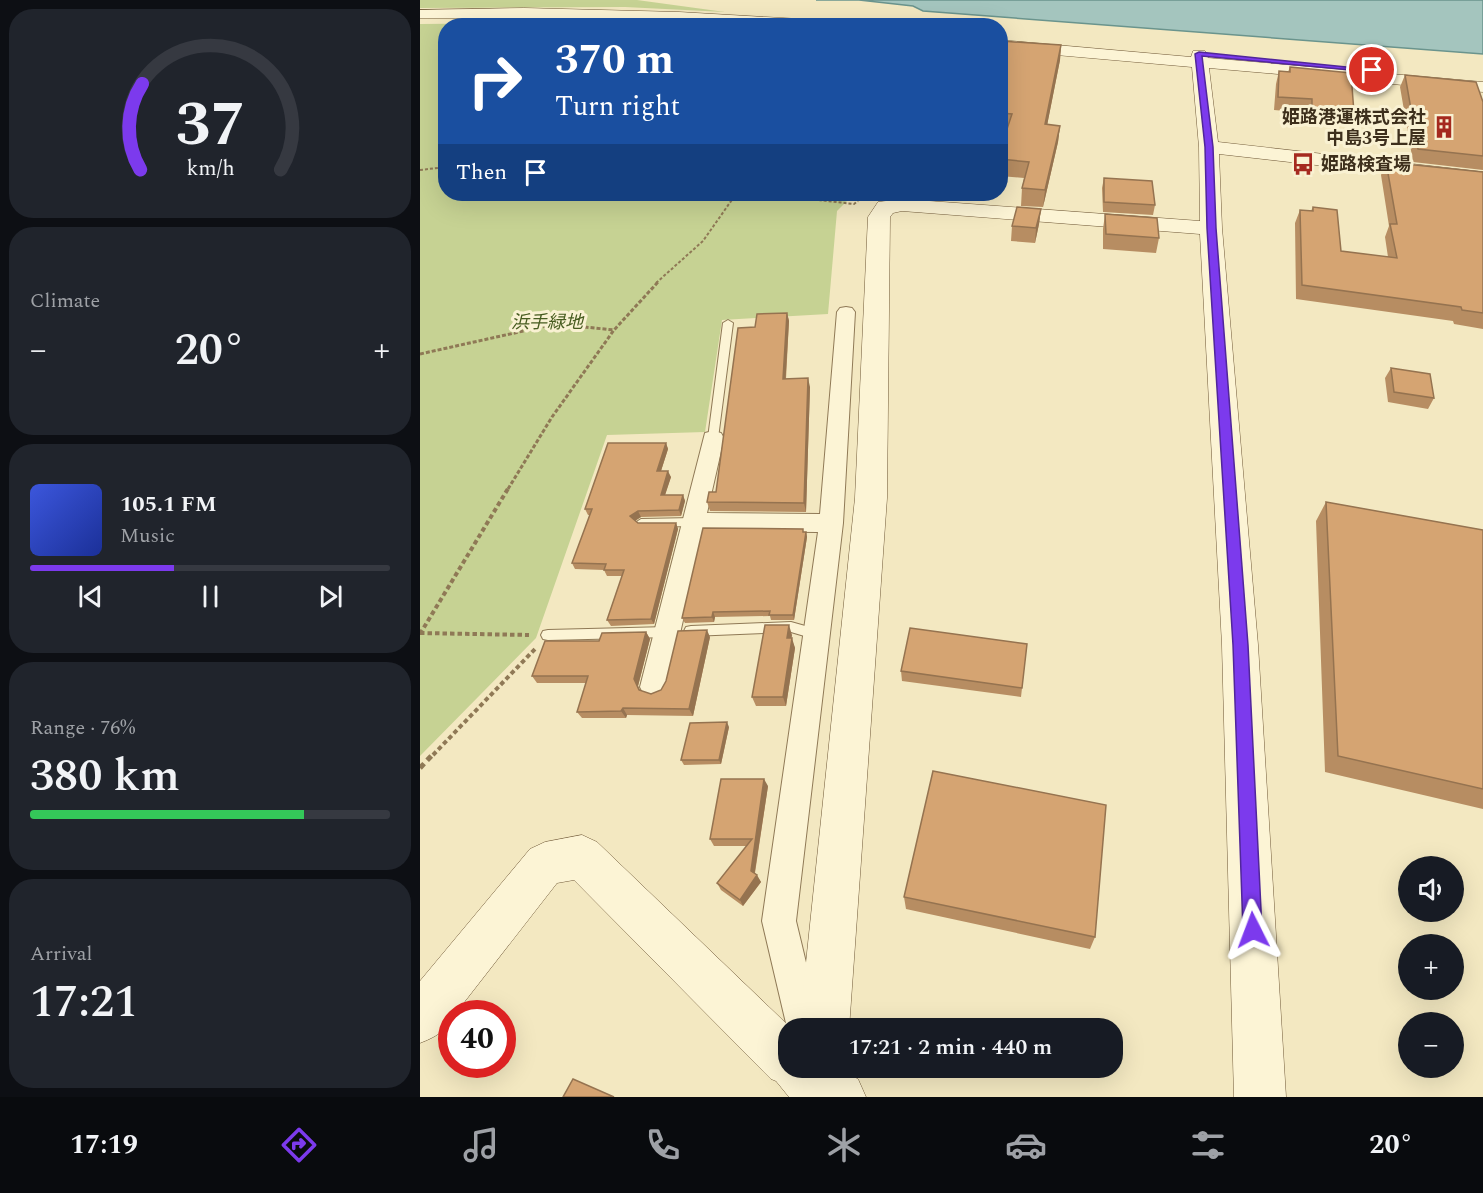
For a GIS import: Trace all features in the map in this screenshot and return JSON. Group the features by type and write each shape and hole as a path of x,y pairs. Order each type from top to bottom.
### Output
{"street":[{"path":"420,14 612,13 697,18"},
{"path":"498,18 596,18"},
{"path":"420,19 438,19"},
{"path":"1008,40 1483,87"},
{"path":"1008,46 1483,80"},
{"path":"1199,58 1209,147 1211,228 1240,645 1260,1097"},
{"path":"1209,147 1483,178"},
{"path":"825,1018 871,498 879,217 886,207 902,205 1211,228"},
{"path":"801,1018 779,921 831,523 846,312"},
{"path":"654,687 713,438"},
{"path":"693,522 831,523"},
{"path":"420,1019 545,864 582,857 778,1045"}],"lane":[{"path":"713,438 728,323"},
{"path":"641,523 693,522"},
{"path":"548,635 791,627 818,635"}],"path":[{"path":"420,170 438,168"},
{"path":"420,633 552,417 614,330 653,286 703,241 731,201"},
{"path":"835,201 854,204 858,201"},
{"path":"869,201 886,207"},
{"path":"420,354 555,324 614,330"},
{"path":"420,633 548,635"},
{"path":"420,768 548,635"}],"green space":[{"path":"420,0 637,0 725,12 625,7 420,8"},
{"name":"浜手緑地","path":"420,24 438,24 438,201 847,201 837,211 828,314 722,320 705,432 607,435 536,638 420,756"}],"water":[{"path":"859,0 1483,0 1483,54 923,11 913,6"}],"building":[{"path":"1008,41 1061,45 1045,124 1060,126 1045,190 1022,188 1029,162 1008,160 1008,126 1012,114 1008,114"},
{"path":"1290,67 1351,73 1354,113 1312,108 1312,99 1278,97 1279,71 1290,72"},
{"name":"姫路港運株式会社 中島3号上屋","path":"1405,75 1476,82 1483,102 1483,156 1418,149"},
{"path":"1386,162 1483,172 1483,313 1462,310 1461,307 1302,285 1300,210 1313,211 1313,207 1337,210 1341,251 1397,258 1390,224 1397,224"},
{"path":"1104,178 1152,181 1155,205 1104,202"},
{"path":"1017,207 1041,209 1036,228 1012,226"},
{"path":"1105,214 1157,218 1159,238 1106,234"},
{"path":"787,313 783,379 808,378 804,503 707,502 709,492 716,492 738,328 755,327 757,314"},
{"path":"1391,368 1430,374 1434,398 1394,392"},
{"path":"608,443 666,443 657,471 668,471 661,495 683,495 679,510 638,511 630,516 638,523 676,523 651,619 607,620 624,570 604,570 606,564 572,563 592,509 585,509"},
{"path":"1326,502 1483,530 1483,789 1338,756"},
{"path":"703,528 803,529 803,532 806,532 793,615 769,615 770,611 713,612 712,617 682,618"},
{"path":"765,625 789,625 787,638 792,638 783,697 752,697"},
{"path":"910,628 1027,644 1022,688 901,671"},
{"path":"707,630 689,709 623,708 621,711 577,712 588,676 532,676 545,641 599,641 602,633 646,632 634,679 639,690 651,694 661,690 666,681 678,631"},
{"path":"727,722 719,760 681,760 690,723"},
{"path":"933,771 1106,805 1095,937 904,897"},
{"path":"721,779 764,779 751,871 757,875 740,900 717,883 752,839 710,839"},
{"path":"573,1079 614,1097 563,1097"}],"place":[{"name":"姫路港運株式会社 中島3号上屋","path":"1444,127"},
{"name":"姫路検査場","path":"1303,164"}],"route":[{"path":"1253,930 1240,645 1211,228 1209,147 1199,54 1372,70"}]}
